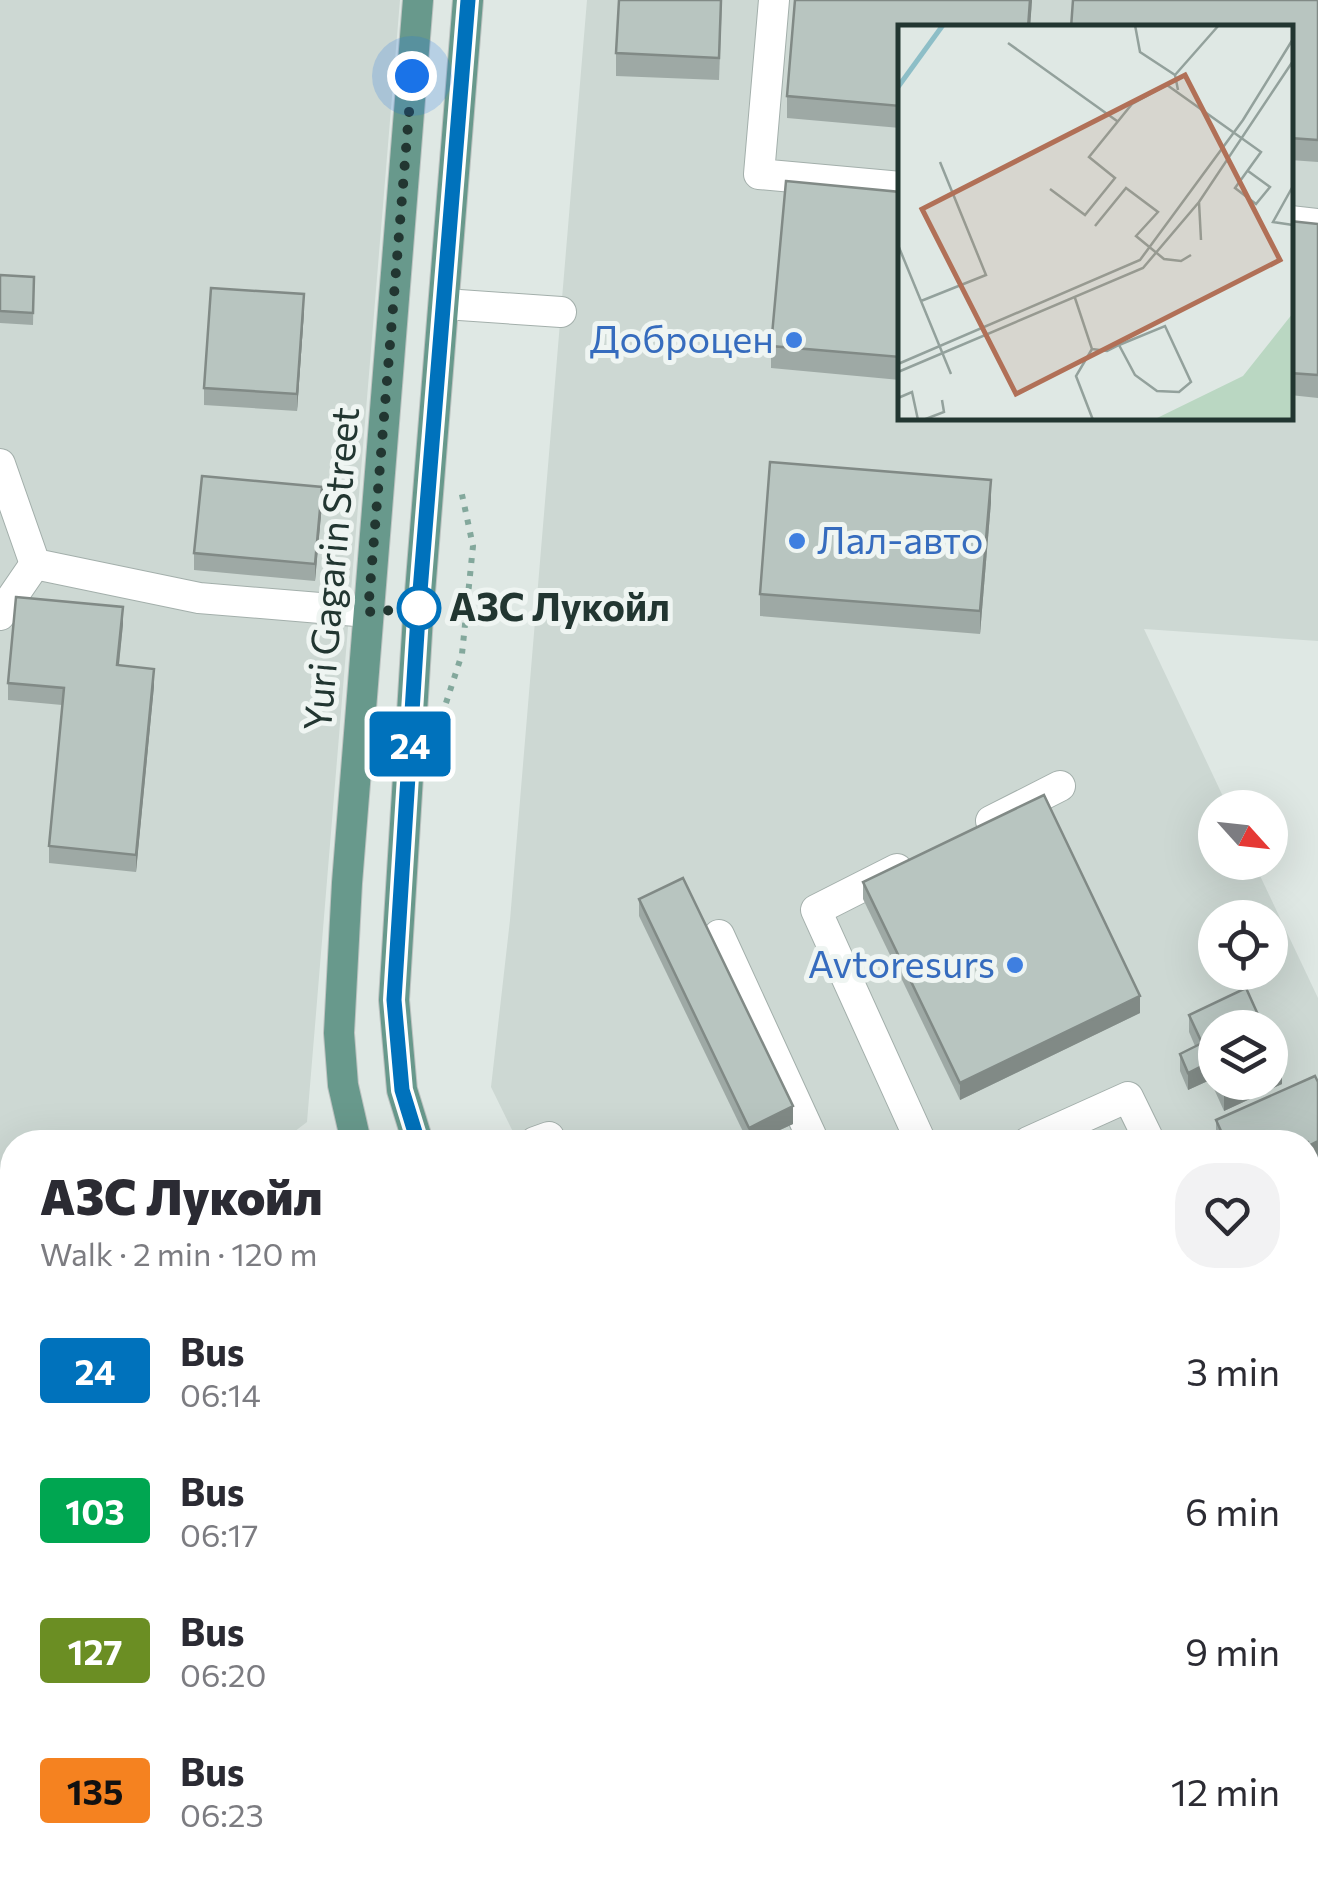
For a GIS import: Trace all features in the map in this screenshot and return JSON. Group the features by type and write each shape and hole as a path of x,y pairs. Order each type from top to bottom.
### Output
{"main road":[{"name":"Yuri Gagarin Street","path":"353,1130 343,1085 339,1034 347,883 418,0"},
{"path":"414,1130 402,1090 394,1000 418,616 468,0"}],"lane":[{"path":"774,0 758,174 898,187"},
{"path":"1293,222 1318,224"},
{"path":"445,304 561,312"},
{"path":"0,464 35,564"},
{"path":"35,564 199,598 368,612"},
{"path":"0,615 35,564"},
{"path":"973,830 1060,786"},
{"path":"916,1130 816,910 920,857"},
{"path":"720,935 809,1130"},
{"path":"1055,1130 1128,1097 1144,1130"}],"shaded area":[{"path":"0,0 400,0 307,1122 297,1130 0,1130"},
{"path":"587,0 1318,0 1318,641 1144,629 1220,790 1198,790 1198,880 1262,880 1272,900 1198,900 1198,990 1288,990 1288,935 1318,998 1318,1130 512,1130 491,1087 510,920"}],"building":[{"path":"619,0 721,0 719,58 616,53"},
{"path":"795,0 1030,0 1028,25 898,25 898,106 787,96"},
{"path":"1073,0 1318,0 1318,140 1293,138 1293,25 1071,25"},
{"path":"786,181 898,192 898,357 771,346"},
{"path":"1293,221 1318,224 1318,375 1293,373"},
{"path":"0,275 34,277 33,313 0,311"},
{"path":"211,288 304,294 297,394 204,388"},
{"path":"770,462 991,480 980,611 760,594"},
{"path":"202,476 322,487 315,564 194,553"},
{"path":"16,597 123,607 117,665 154,669 136,855 49,846 64,688 8,683"},
{"path":"1044,795 1140,996 960,1083 863,882"},
{"path":"683,878 793,1106 749,1128 639,899"},
{"path":"1247,990 1256,1010 1200,1010"},
{"path":"1198,1011 1198,1034 1189,1015"},
{"path":"1198,1045 1198,1068 1188,1073 1180,1054"},
{"path":"1315,1076 1318,1130 1221,1130 1216,1120 1261,1100 1288,1100 1288,1088"}],"bus line":[{"name":"24","path":"414,1130 402,1090 394,1000 398,913 468,0"}],"place":[{"name":"Доброцен","path":"794,340"},
{"name":"Лал-авто","path":"797,541"},
{"name":"АЗС Лукойл","path":"419,608"},
{"name":"Avtoresurs","path":"1015,965"}],"route":[{"path":"412,76 368,612 419,608"}]}
